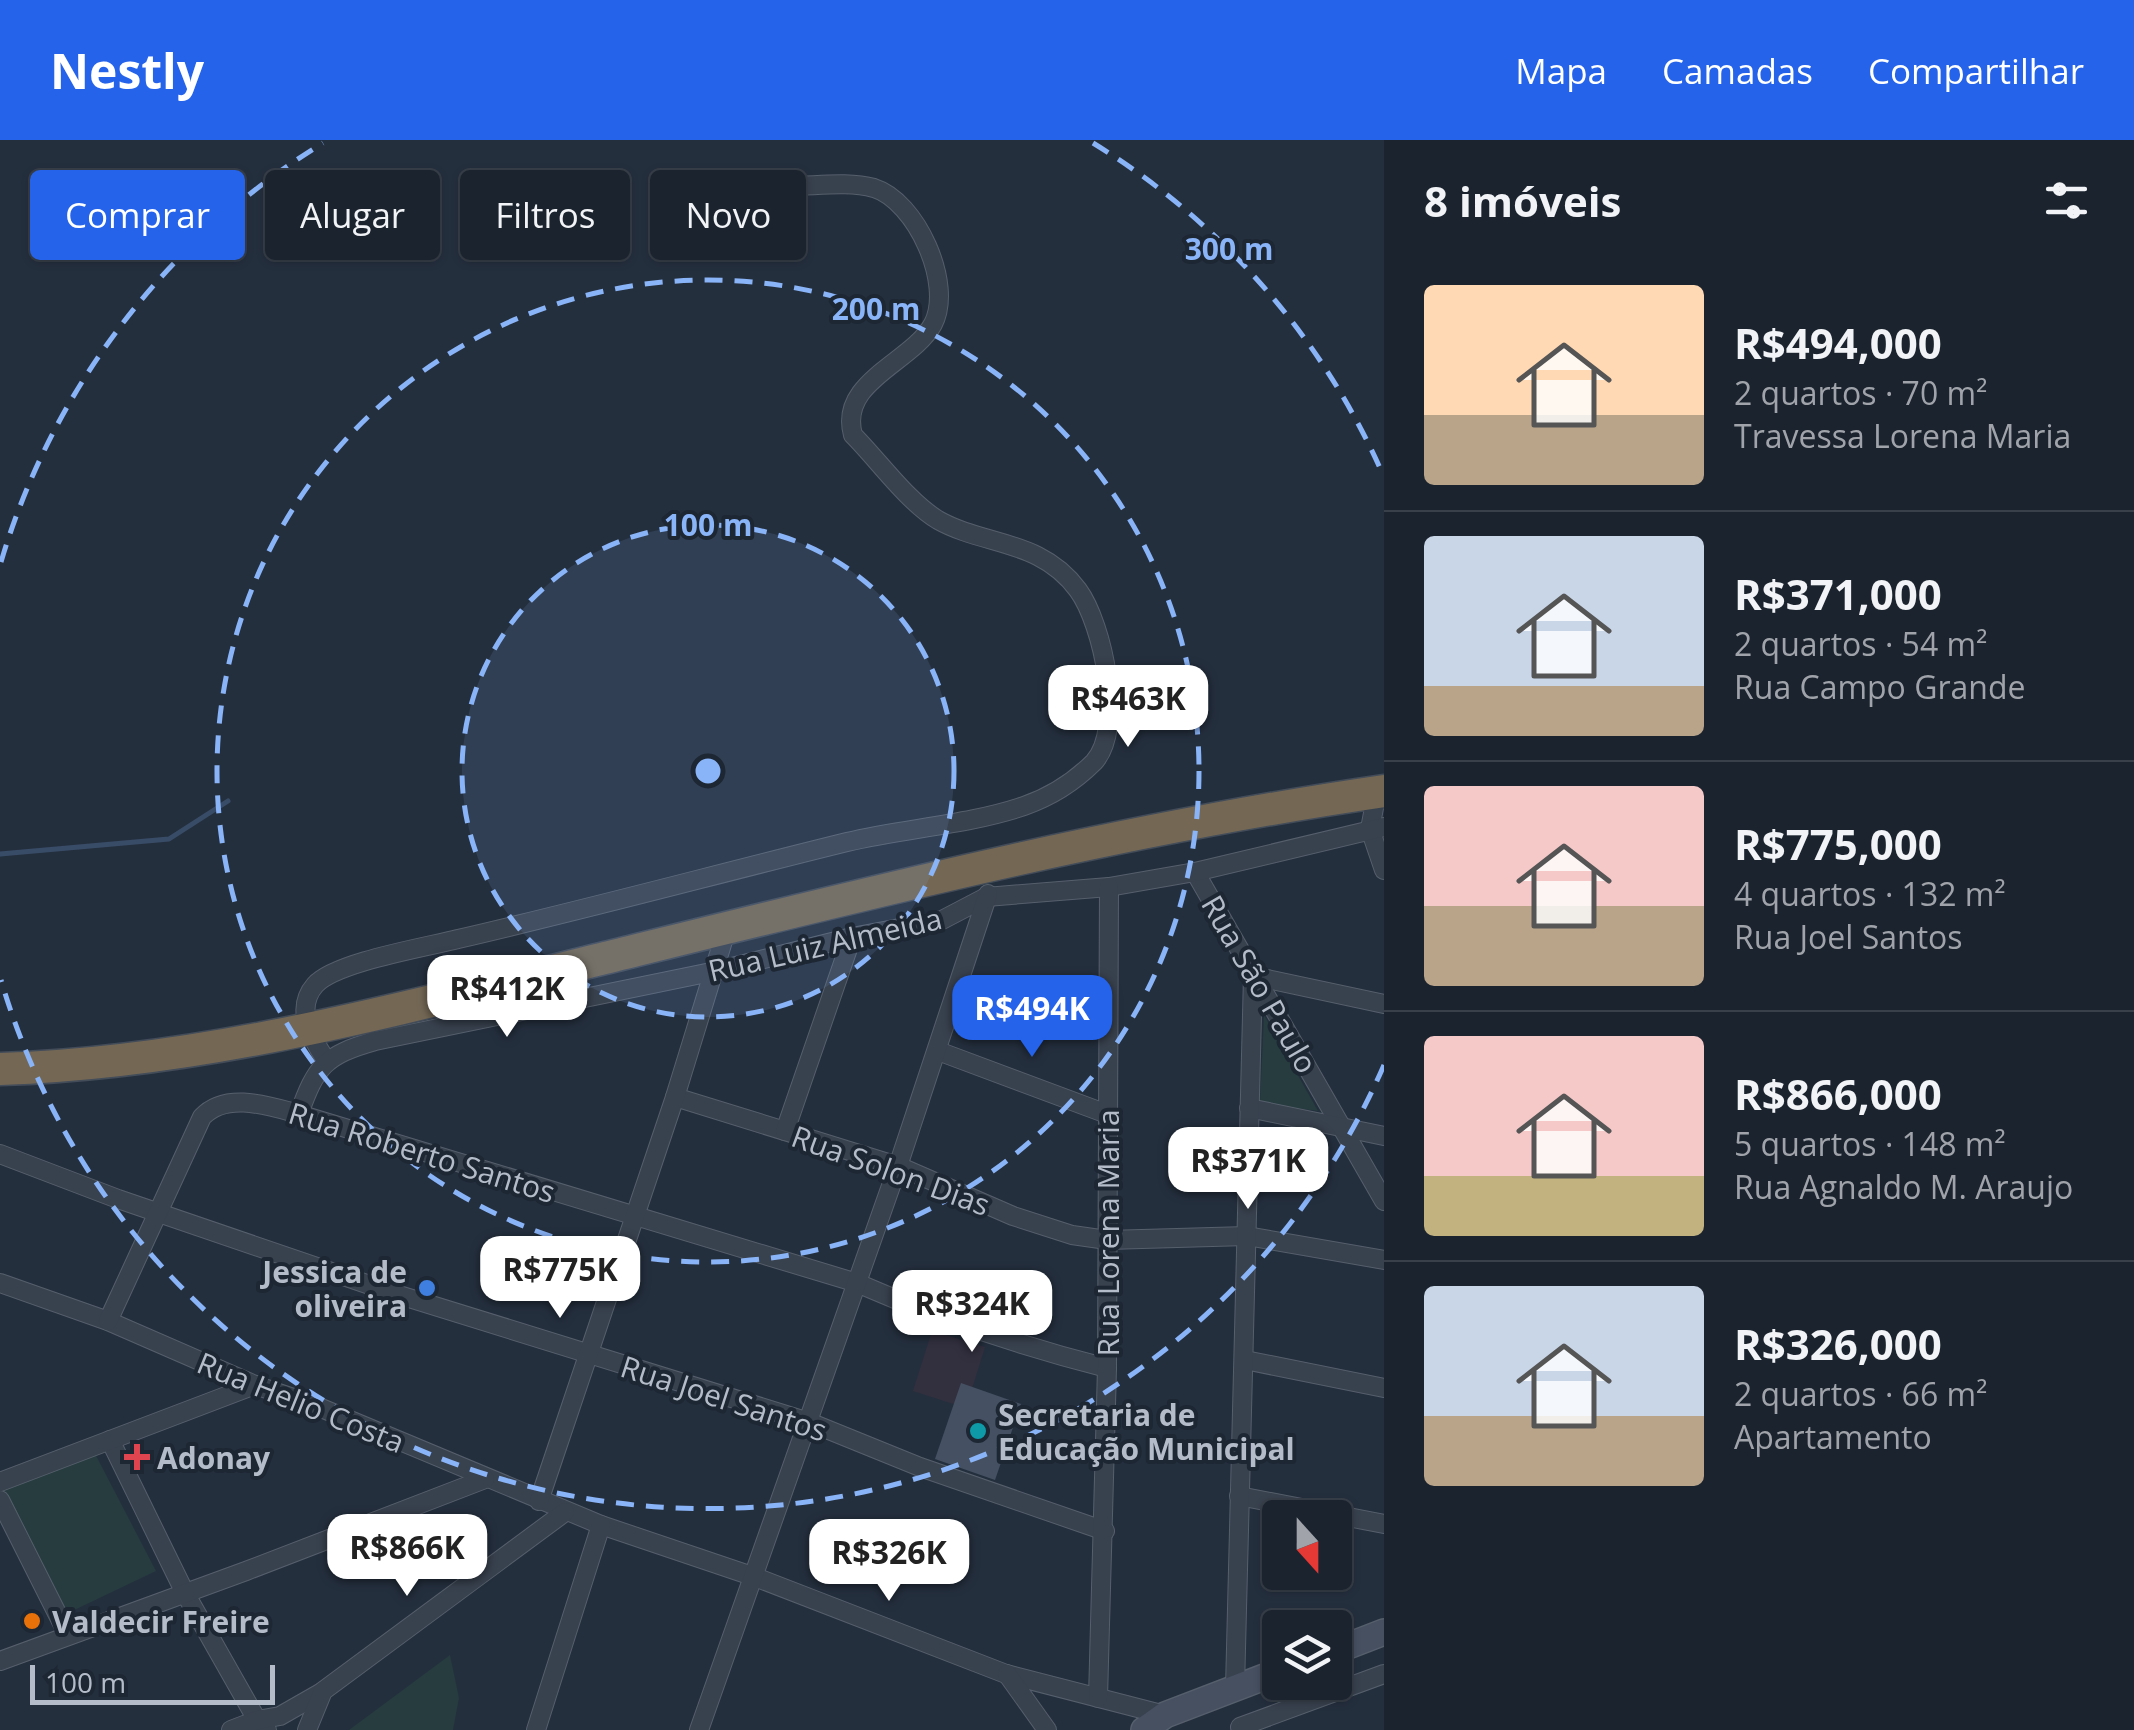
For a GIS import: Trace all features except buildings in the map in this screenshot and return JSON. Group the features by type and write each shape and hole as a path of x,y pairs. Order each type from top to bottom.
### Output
{"highway":[{"path":"0,1069 145,1058 307,1029 1004,861 1380,791"}],"street":[{"path":"299,1114 315,1075 326,1060 307,1029 308,1000 315,985 346,968 850,841 1022,807 1060,788 1100,754 1109,729 1108,687 1094,622 1078,589 1057,568 1028,551 934,517 853,434 849,418 853,404 934,322 936,283 924,238 898,202 874,188 806,186"},
{"path":"1380,791 1377,828 1384,870"},
{"name":"Rua Luiz Almeida","path":"326,1060 374,1041 942,920 986,897 1109,887 1195,872 1377,828"},
{"path":"698,1730 810,1422 938,1051 986,897 1004,861"},
{"name":"Rua São Paulo","path":"1195,872 1384,1201"},
{"name":"Rua Lorena Maria","path":"1098,1698 1105,1531 1109,887"},
{"path":"539,1501 676,1097 727,928"},
{"path":"784,1131 852,937"},
{"path":"1235,1688 1253,976 1384,1004"},
{"path":"938,1051 1107,1114"},
{"name":"Rua Solon Dias","path":"676,1097 898,1166 1044,1227 1107,1240 1247,1236 1384,1260"},
{"name":"Rua Roberto Santos","path":"156,1212 202,1117 215,1106 243,1103 299,1114 858,1283 938,1318 1032,1349 1107,1368"},
{"path":"1248,1108 1384,1136"},
{"name":"Rua Joel Santos","path":"0,1154 396,1294 810,1422 920,1467 1105,1531"},
{"path":"108,1321 156,1212"},
{"name":"Rua Helio Costa","path":"0,1284 108,1321 564,1512 754,1577 1006,1674 1098,1698 1154,1722"},
{"path":"1245,1360 1384,1388"},
{"path":"0,1482 255,1385"},
{"path":"110,1440 185,1593 262,1725"},
{"path":"0,1661 485,1479"},
{"path":"1239,1496 1384,1524"},
{"path":"0,1500 68,1635"},
{"path":"231,1730 262,1725 323,1692 564,1512"},
{"path":"536,1730 600,1525"},
{"path":"1352,1644 1384,1632"},
{"path":"1006,1674 1046,1730"},
{"path":"1241,1728 1384,1674"},
{"path":"1154,1722 1262,1678"},
{"path":"307,1730 323,1692"}],"shaded area":[{"path":"932,1331 985,1347 966,1408 913,1391"}],"green space":[{"path":"1264,1015 1318,1111 1260,1103"},
{"path":"90,1444 156,1571 68,1613 6,1492 0,1489"},
{"path":"450,1655 459,1698 453,1730 349,1730"}],"waterway":[{"path":"0,854 169,839 228,801"}],"place":[{"name":"Jessica de oliveira","path":"427,1288"},
{"name":"Secretaria de Educação Municipal","path":"978,1431"},
{"name":"Adonay","path":"137,1457"},
{"name":"Valdecir Freire","path":"32,1621"}]}
